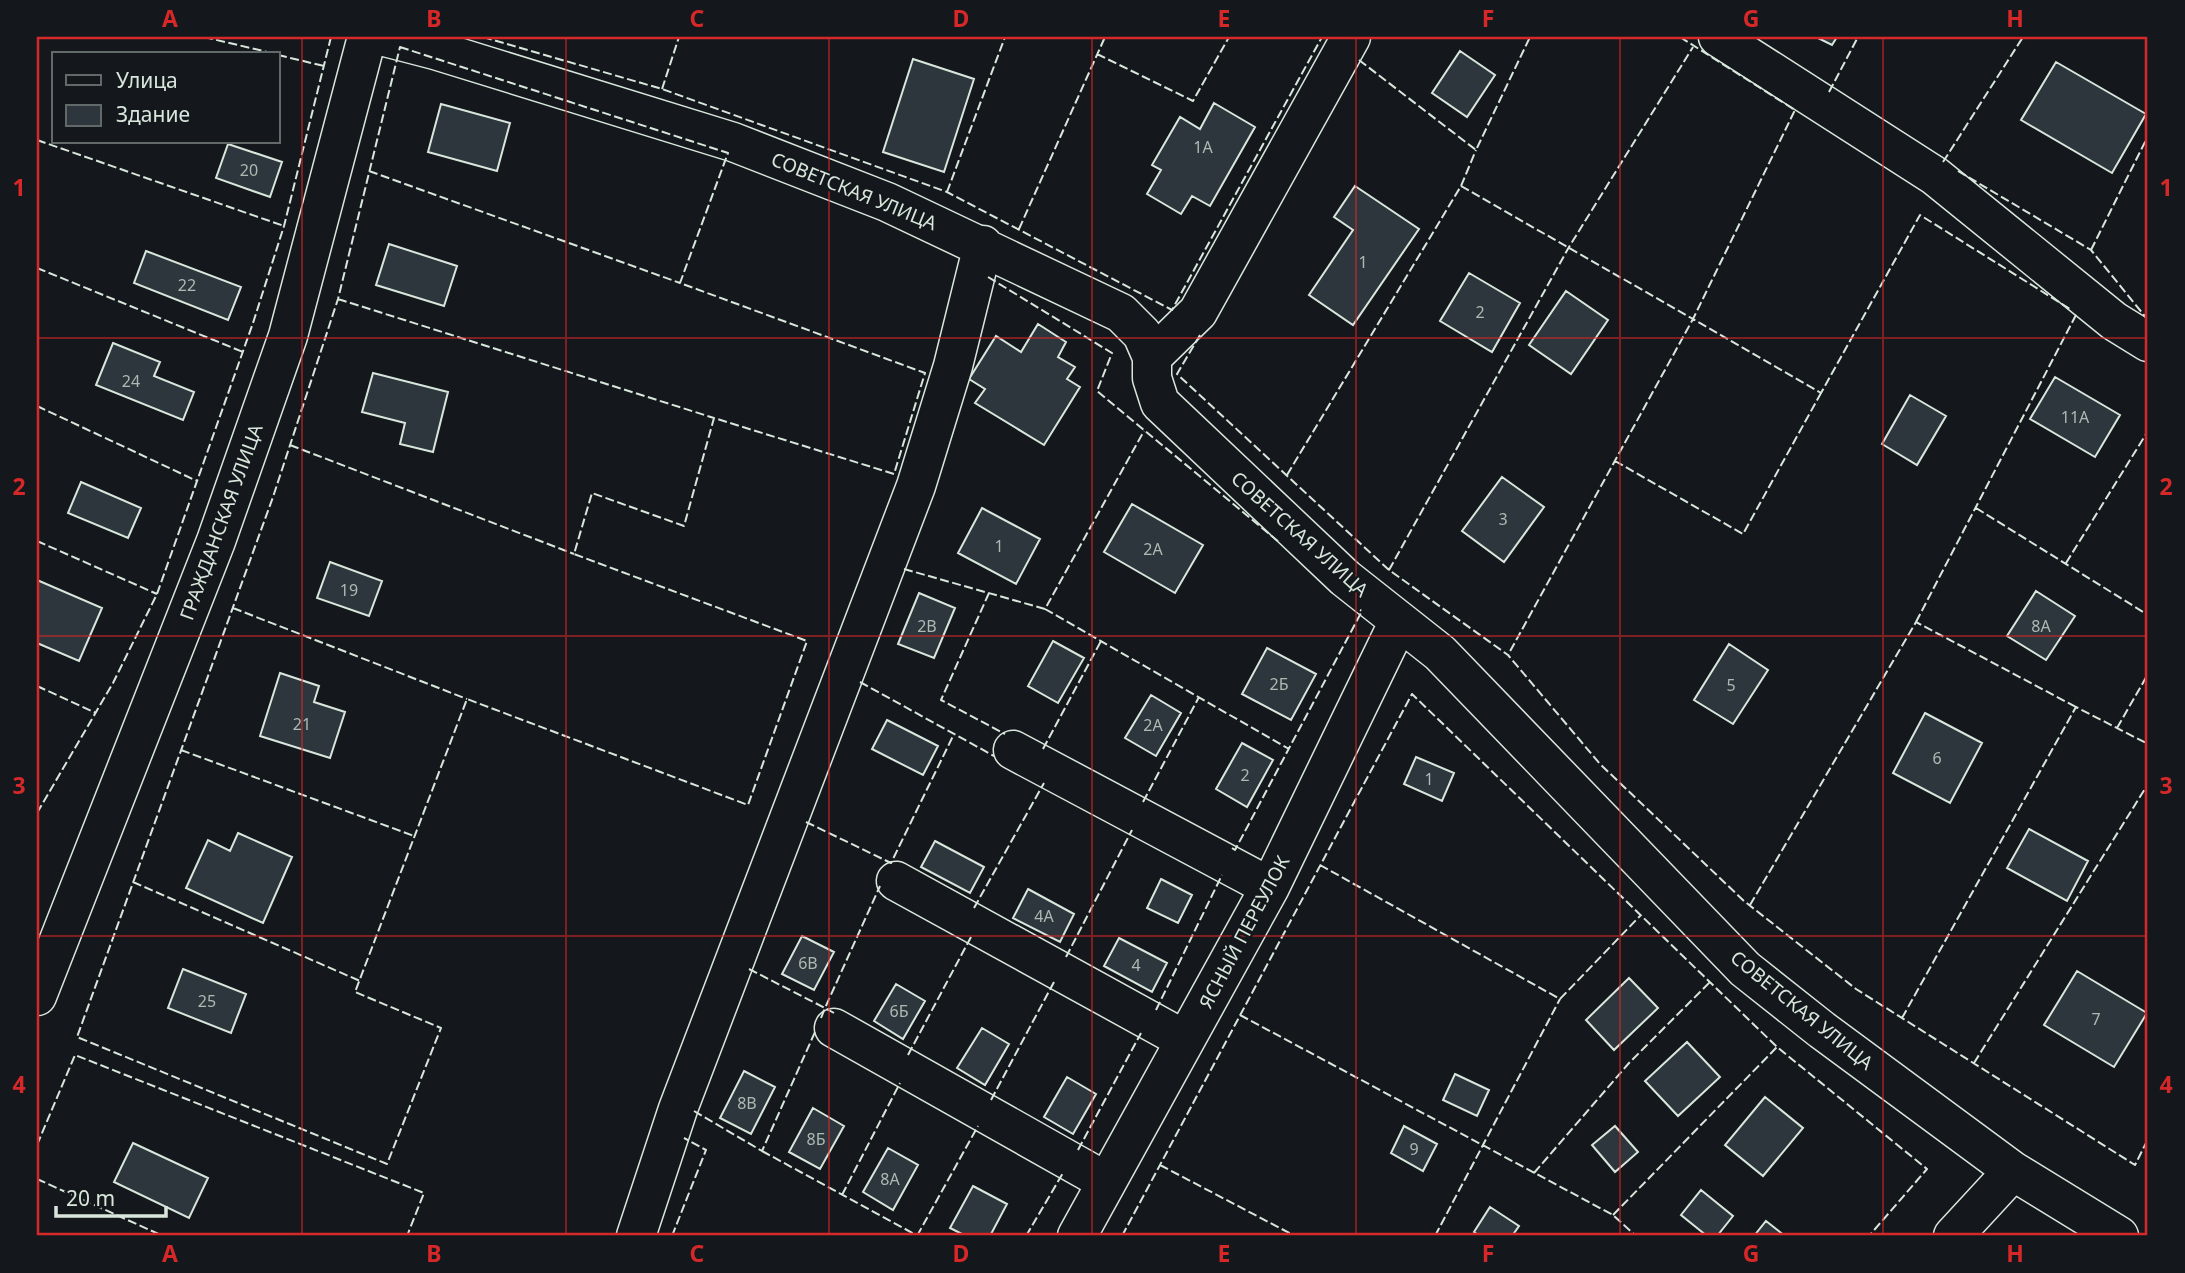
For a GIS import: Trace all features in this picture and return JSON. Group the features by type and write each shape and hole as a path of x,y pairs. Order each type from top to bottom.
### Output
{"street":[{"name":"ГРАЖДАНСКАЯ УЛИЦА","path":"37,996 216,541 288,336 367,37"},
{"name":"СОВЕТСКАЯ УЛИЦА","path":"385,37 733,142 887,202 1121,313 1142,334 1152,356 1152,378 1160,404 1345,578 1440,653 1745,970 2013,1171 2119,1236"},
{"path":"1152,356 1198,312 1351,37"},
{"path":"1718,37 1935,176 2114,321 2148,342"},
{"path":"636,1236 678,1109 916,486 953,366 983,246"},
{"name":"ЯСНЫЙ ПЕРЕУЛОК","path":"1077,1236 1270,887 1399,621"},
{"path":"1013,750 1270,887"},
{"path":"896,881 1185,1041"},
{"path":"834,1028 1107,1182"},
{"path":"1953,1236 2013,1171"}],"building":[{"path":"1816,37 1837,37 1832,45"},
{"path":"1460,51 1495,75 1467,117 1432,93"},
{"path":"913,59 974,79 944,172 883,152"},
{"path":"2056,62 2146,114 2112,173 2021,120"},
{"path":"1214,103 1255,127 1210,206 1192,196 1181,214 1147,194 1161,170 1152,165 1180,117 1200,129"},
{"path":"441,104 510,123 497,171 428,152"},
{"path":"228,144 282,162 270,197 216,178"},
{"path":"1355,186 1419,229 1353,325 1309,295 1353,230 1334,217"},
{"path":"389,244 457,266 444,306 376,285"},
{"path":"146,251 241,287 228,320 134,283"},
{"path":"1469,273 1520,303 1492,352 1440,321"},
{"path":"1566,291 1608,320 1571,374 1529,345"},
{"path":"1038,324 1066,342 1058,357 1075,367 1067,379 1080,387 1044,445 975,403 985,389 969,379 996,336 1021,352"},
{"path":"113,343 160,362 154,376 194,392 183,420 96,385"},
{"path":"373,373 448,392 433,452 400,444 405,423 362,412"},
{"path":"2055,377 2120,415 2095,457 2030,419"},
{"path":"1910,395 1946,416 1917,465 1882,444"},
{"path":"1502,477 1544,507 1504,562 1462,531"},
{"path":"81,482 141,508 128,538 68,513"},
{"path":"1132,504 1203,545 1175,593 1104,552"},
{"path":"982,508 1040,539 1016,584 958,553"},
{"path":"330,562 382,581 369,616 317,598"},
{"path":"37,580 102,608 79,661 37,643"},
{"path":"2036,591 2075,616 2046,660 2007,636"},
{"path":"919,593 955,608 934,658 898,644"},
{"path":"1053,641 1084,658 1058,703 1028,686"},
{"path":"1729,644 1768,670 1733,724 1694,700"},
{"path":"1267,648 1316,674 1291,720 1242,694"},
{"path":"280,673 319,686 314,702 345,712 330,758 260,736"},
{"path":"1151,695 1181,713 1156,756 1125,738"},
{"path":"1925,713 1982,743 1950,803 1893,773"},
{"path":"887,720 938,746 923,775 872,749"},
{"path":"1242,743 1273,760 1247,807 1216,789"},
{"path":"1416,757 1454,773 1442,801 1404,784"},
{"path":"2029,829 2088,861 2067,901 2007,868"},
{"path":"238,833 292,857 263,923 186,888 208,840 230,851"},
{"path":"935,841 984,867 970,893 921,867"},
{"path":"1161,879 1192,895 1178,923 1147,908"},
{"path":"1028,889 1074,914 1060,942 1013,918"},
{"path":"802,936 834,952 814,990 782,974"},
{"path":"1119,938 1167,963 1152,992 1104,966"},
{"path":"183,969 246,994 231,1033 168,1008"},
{"path":"2077,971 2147,1013 2114,1067 2044,1025"},
{"path":"1629,978 1658,1008 1614,1050 1586,1020"},
{"path":"896,984 925,1001 903,1039 874,1021"},
{"path":"982,1028 1009,1044 985,1085 957,1068"},
{"path":"1687,1042 1720,1077 1678,1116 1645,1081"},
{"path":"744,1071 775,1087 751,1134 720,1118"},
{"path":"1455,1074 1489,1090 1477,1116 1443,1100"},
{"path":"1067,1077 1096,1094 1073,1134 1044,1117"},
{"path":"1765,1097 1803,1128 1763,1176 1725,1145"},
{"path":"813,1108 844,1126 820,1169 789,1152"},
{"path":"1404,1126 1437,1144 1423,1171 1391,1153"},
{"path":"1615,1126 1638,1152 1615,1172 1592,1145"},
{"path":"133,1143 208,1178 189,1218 114,1182"},
{"path":"888,1148 918,1165 893,1210 863,1192"},
{"path":"973,1186 1007,1204 990,1236 966,1236 950,1228"},
{"path":"1701,1190 1733,1216 1717,1236 1707,1236 1681,1215"},
{"path":"1490,1207 1519,1226 1512,1236 1480,1236 1474,1232"},
{"path":"1766,1221 1785,1236 1754,1236"}],"fence":[{"path":"204,37 268,52"},
{"path":"37,813 113,683 157,594 253,323 284,226 331,37"},
{"path":"483,37 662,89 947,192 1172,310 1322,37"},
{"path":"662,89 679,37"},
{"path":"947,192 1005,37"},
{"path":"1019,229 1105,37"},
{"path":"1097,54 1193,101 1229,37"},
{"path":"1359,60 1476,150 1530,37"},
{"path":"1680,37 1795,110 1693,319 1821,393 1920,215 2070,309"},
{"path":"1829,92 1858,37"},
{"path":"1943,162 2023,37"},
{"path":"400,47 728,153 680,283 925,373 894,474 714,418 684,526 592,493 574,554 807,641 748,805 467,699 355,992 441,1028 387,1164 77,1037 273,497 338,299 400,47"},
{"path":"1389,570 1569,247 1693,47"},
{"path":"280,55 324,66"},
{"path":"2091,250 2148,136"},
{"path":"37,140 284,226"},
{"path":"1287,475 1461,186 1476,150"},
{"path":"369,171 680,283"},
{"path":"1958,171 2091,250 2148,320"},
{"path":"1461,186 1693,319 1508,655"},
{"path":"37,268 243,352"},
{"path":"988,277 1112,353 1097,391 1279,542"},
{"path":"338,299 714,418"},
{"path":"1916,622 2077,313"},
{"path":"1200,335 1177,374 1389,570 1508,655 1600,764 1744,901 1856,989 2135,1165 2148,1139"},
{"path":"1615,461 1743,534 1821,393"},
{"path":"37,406 197,481"},
{"path":"904,569 1045,609 1144,431"},
{"path":"2066,563 2148,431"},
{"path":"290,445 574,554"},
{"path":"1976,508 2148,615"},
{"path":"37,541 157,594"},
{"path":"989,593 941,700 1005,734"},
{"path":"233,608 467,699"},
{"path":"1045,609 1289,749"},
{"path":"1232,848 1235,850 1362,611 1360,610"},
{"path":"1750,905 1916,622 2076,707"},
{"path":"1043,749 1101,641"},
{"path":"2117,728 2148,674"},
{"path":"860,682 994,756"},
{"path":"37,686 96,713"},
{"path":"1122,1236 1412,694 1777,1047 1927,1169 1869,1236"},
{"path":"1143,802 1199,697"},
{"path":"1902,1018 2076,707 2148,744"},
{"path":"806,822 891,863 954,734"},
{"path":"181,750 414,836"},
{"path":"974,908 1044,783"},
{"path":"1974,1063 2148,784"},
{"path":"1066,957 1132,830"},
{"path":"1320,865 1560,999 1640,916"},
{"path":"1156,1010 1222,875"},
{"path":"133,882 360,981"},
{"path":"749,969 825,1008 880,886"},
{"path":"908,1055 971,937"},
{"path":"991,1100 1054,982"},
{"path":"1534,1173 1629,1063 1710,982"},
{"path":"1435,1236 1560,999"},
{"path":"821,1018 825,1008 834,1013"},
{"path":"1240,1015 1613,1215 1636,1236"},
{"path":"694,1111 762,1151 815,1032"},
{"path":"1078,1150 1141,1033"},
{"path":"1613,1215 1777,1047"},
{"path":"37,1145 75,1055 424,1193 407,1236"},
{"path":"842,1195 900,1083"},
{"path":"917,1236 978,1126"},
{"path":"672,1236 706,1150 684,1138"},
{"path":"762,1151 918,1236"},
{"path":"1160,1165 1295,1236"},
{"path":"1026,1236 1063,1173"},
{"path":"37,1179 163,1236"}]}
